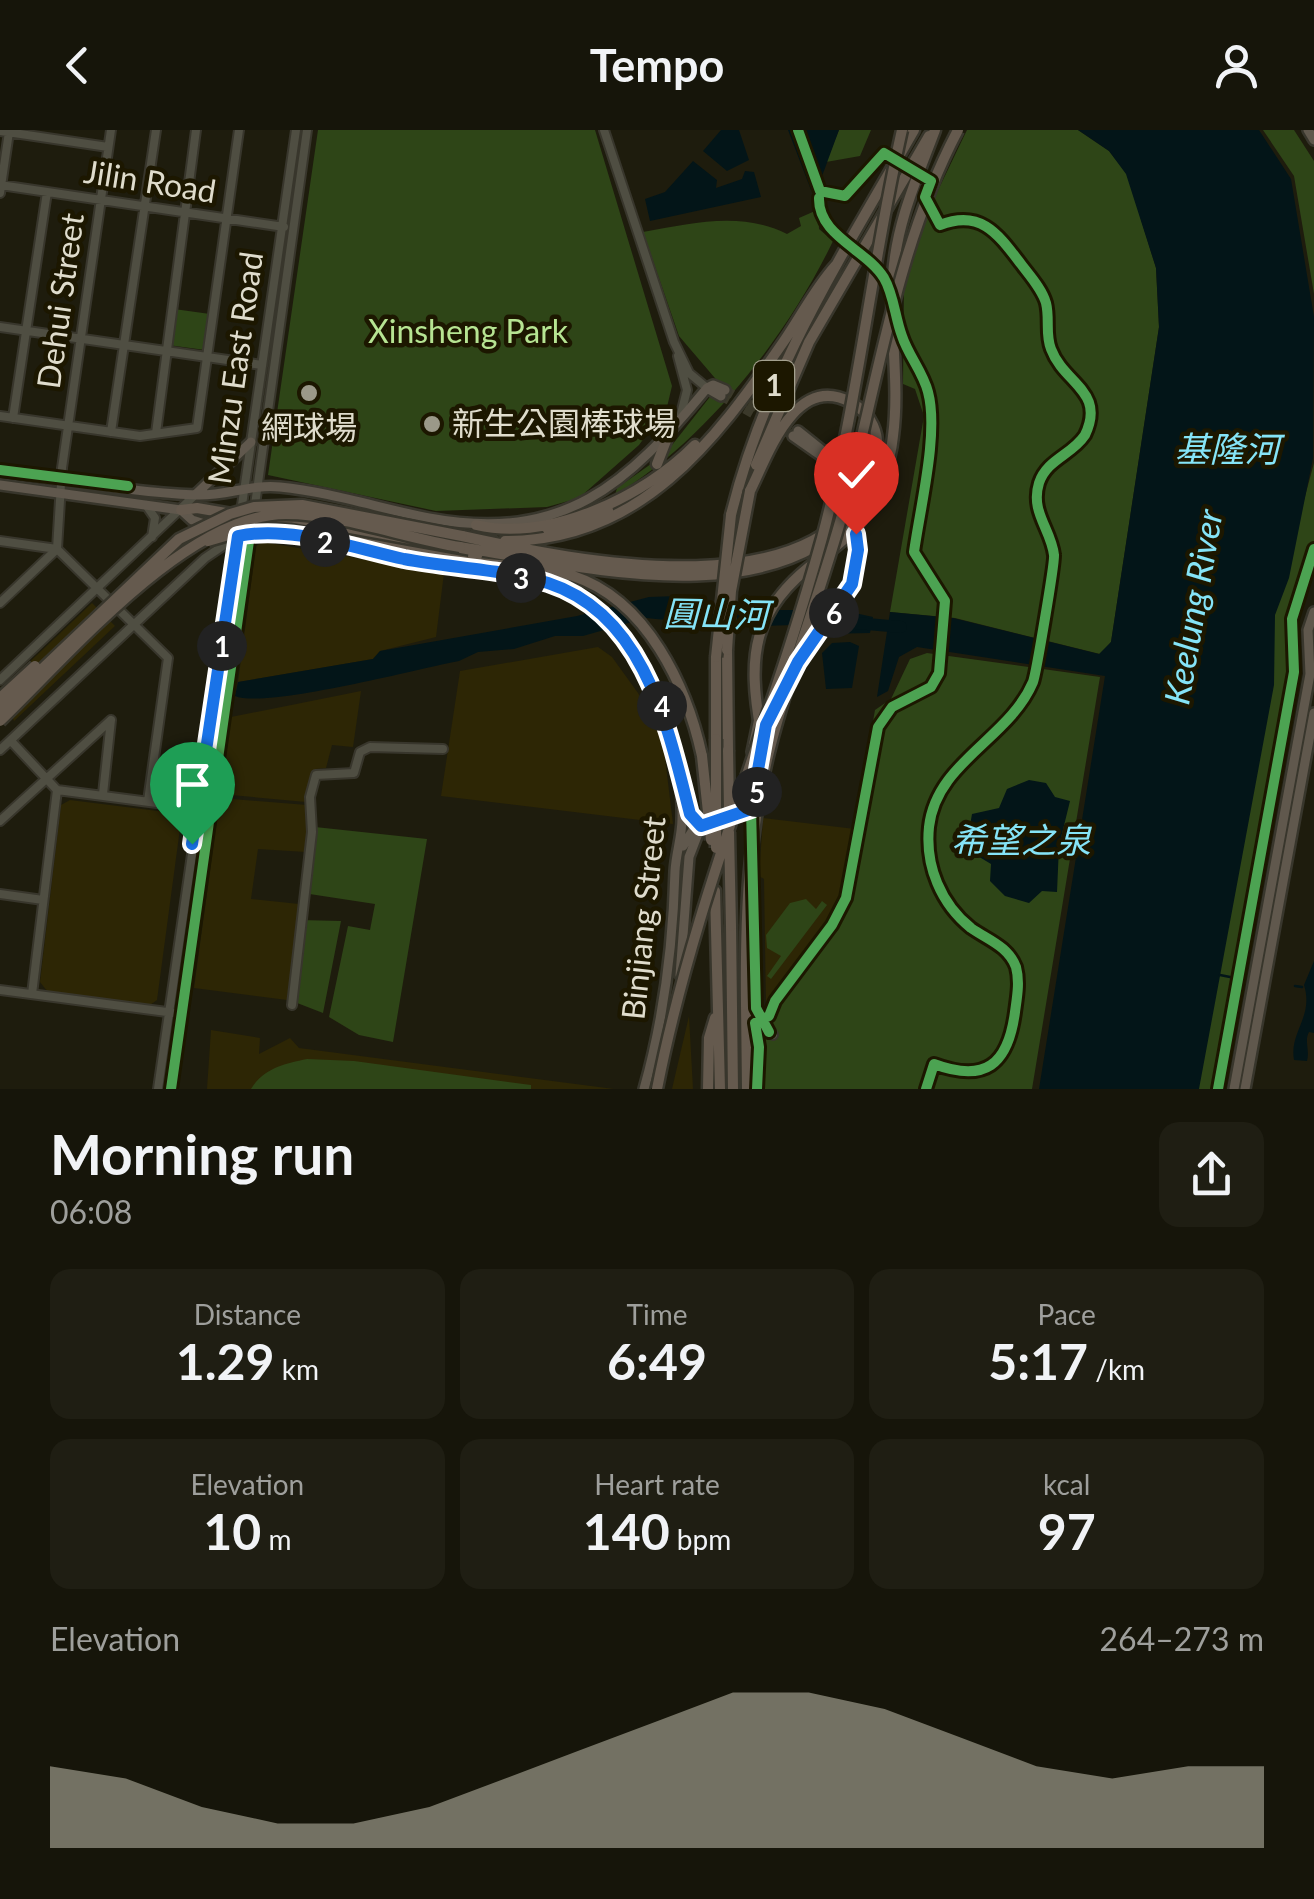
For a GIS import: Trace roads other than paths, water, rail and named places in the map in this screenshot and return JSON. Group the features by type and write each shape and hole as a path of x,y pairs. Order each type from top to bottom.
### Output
{"highway":[{"path":"659,1089 706,893 822,536 862,358 902,130"},
{"name":"1","path":"720,1089 715,891 716,657 717,612 730,515 756,426 836,264 914,130"},
{"path":"762,737 754,678 757,640 775,599 805,569 847,538 865,516 889,463 895,408 892,276 898,233 934,130"},
{"name":"1","path":"733,1089 727,650 731,591 750,491 786,387 934,130"},
{"path":"747,1089 748,872 770,747 848,496 904,261 922,207 958,130"},
{"path":"0,721 176,556 234,522 283,514 461,542 566,536 624,514 684,468 785,340 836,264"},
{"path":"484,541 682,568 749,562 783,553 836,524 853,503 877,455 874,423 860,407 844,398 816,399 800,407 773,441 750,491"},
{"path":"657,464 671,428"},
{"path":"476,525 525,527 600,507 666,470 715,429"},
{"path":"176,556 216,537 253,528 290,530 467,562 683,576 747,572 800,556 830,541 874,494"},
{"path":"461,542 563,527 622,503"},
{"path":"0,709 193,530 254,507 302,505 461,542 570,575 602,590 649,634 689,708 702,756 715,891"},
{"path":"181,510 247,515 461,555 539,565"},
{"path":"434,563 539,565"},
{"path":"0,698 124,584 145,571"},
{"path":"754,678 767,689 781,685"},
{"path":"708,1089 709,1038 718,1008"}],"main road":[{"path":"1308,130 1314,140"},
{"path":"0,470 195,495 251,486 318,492 476,525 549,514 583,504 620,482 707,388 713,385 723,393"},
{"path":"795,433 828,464 846,500"},
{"path":"195,495 251,442"},
{"name":"Binjiang Street","path":"0,485 181,510 192,520 242,534 312,539 550,584 586,604 640,660 662,707 679,779 682,820 660,1024 644,1089"},
{"path":"751,809 748,787 759,718 852,584 854,537"},
{"path":"1311,620 1314,642"},
{"path":"1234,1089 1310,674 1311,620"},
{"path":"751,809 762,737 798,662"},
{"path":"1245,1089 1314,713"},
{"path":"677,852 690,831 701,826 693,820 679,779"},
{"name":"Binjiang Street","path":"659,1089 681,968 689,857 701,826 751,809"}],"street":[{"name":"Dehui Street","path":"57,549 68,426 111,130"},
{"path":"111,432 156,130"},
{"path":"156,433 196,130"},
{"path":"0,416 140,436 197,428 239,130"},
{"name":"Minzu East Road","path":"251,486 251,442 296,130"},
{"name":"Minzu East Road","path":"158,1089 206,752 308,130"},
{"path":"604,130 687,390 680,418"},
{"path":"0,193 4,131 63,135 108,147"},
{"name":"Jilin Road","path":"1,185 293,229"},
{"path":"13,418 47,192"},
{"path":"0,327 262,365"},
{"path":"674,342 689,373 707,388"},
{"path":"0,680 195,495"},
{"path":"146,505 155,518 152,538"},
{"path":"0,750 205,558 242,534"},
{"name":"Minzu East Road","path":"171,1089 219,754 242,534"},
{"path":"0,540 57,549 168,658 148,801"},
{"path":"0,603 57,549"},
{"path":"0,820 110,720 102,794"},
{"path":"11,742 57,790 211,810"},
{"path":"292,1005 312,832 310,796 316,775 354,774 360,752 370,747 443,750"},
{"path":"206,752 219,754"},
{"path":"32,994 57,790"},
{"path":"751,809 756,1008 773,1035"},
{"path":"0,894 43,900"},
{"path":"0,990 182,1014"}],"water":[{"path":"721,130 739,130 749,160 727,171 703,151"},
{"path":"788,130 839,130 818,187 811,190"},
{"name":"基隆河","path":"1078,130 1259,130 1291,179 1314,317 1313,458 1289,578 1275,615 1274,685 1199,1089 1039,1089 1105,676 917,647 899,657 888,691 877,697 890,612 953,618 1099,654 1111,642 1159,327 1156,268 1126,174 1109,151"},
{"path":"693,161 717,180 716,188 742,179 745,171 754,172 761,197 650,221 645,199 665,192"},
{"name":"圓山河","path":"678,596 761,610 841,610 873,617 870,633 823,634 793,625 737,627 646,618 583,636 555,636 514,649 478,652 459,661 342,686 277,697 235,696 238,682 373,659 380,651 577,616 649,597"},
{"path":"832,643 859,646 852,688 826,689 822,653"},
{"name":"希望之泉","path":"1029,780 1046,783 1055,797 1070,801 1059,846 1057,892 1042,891 1029,903 1005,896 990,881 991,864 966,849 972,814 999,808 1007,789"},
{"path":"1314,961 1314,1033 1308,1035 1307,1061 1294,1060 1295,1041 1306,1006 1304,985"}],"waterway":[{"name":"圓山河","path":"856,623 901,627"},
{"path":"1220,975 1230,977"},
{"path":"1295,986 1302,987"}],"tunnel":[{"path":"725,390 798,431"},
{"path":"721,396 793,436"}],"place":[{"name":"網球場","path":"309,393"},
{"name":"新生公園棒球場","path":"432,424"}],"park label":[{"name":"Xinsheng Park","path":"468,332"}],"water label":[{"name":"Keelung River","path":"1194,607"}]}
